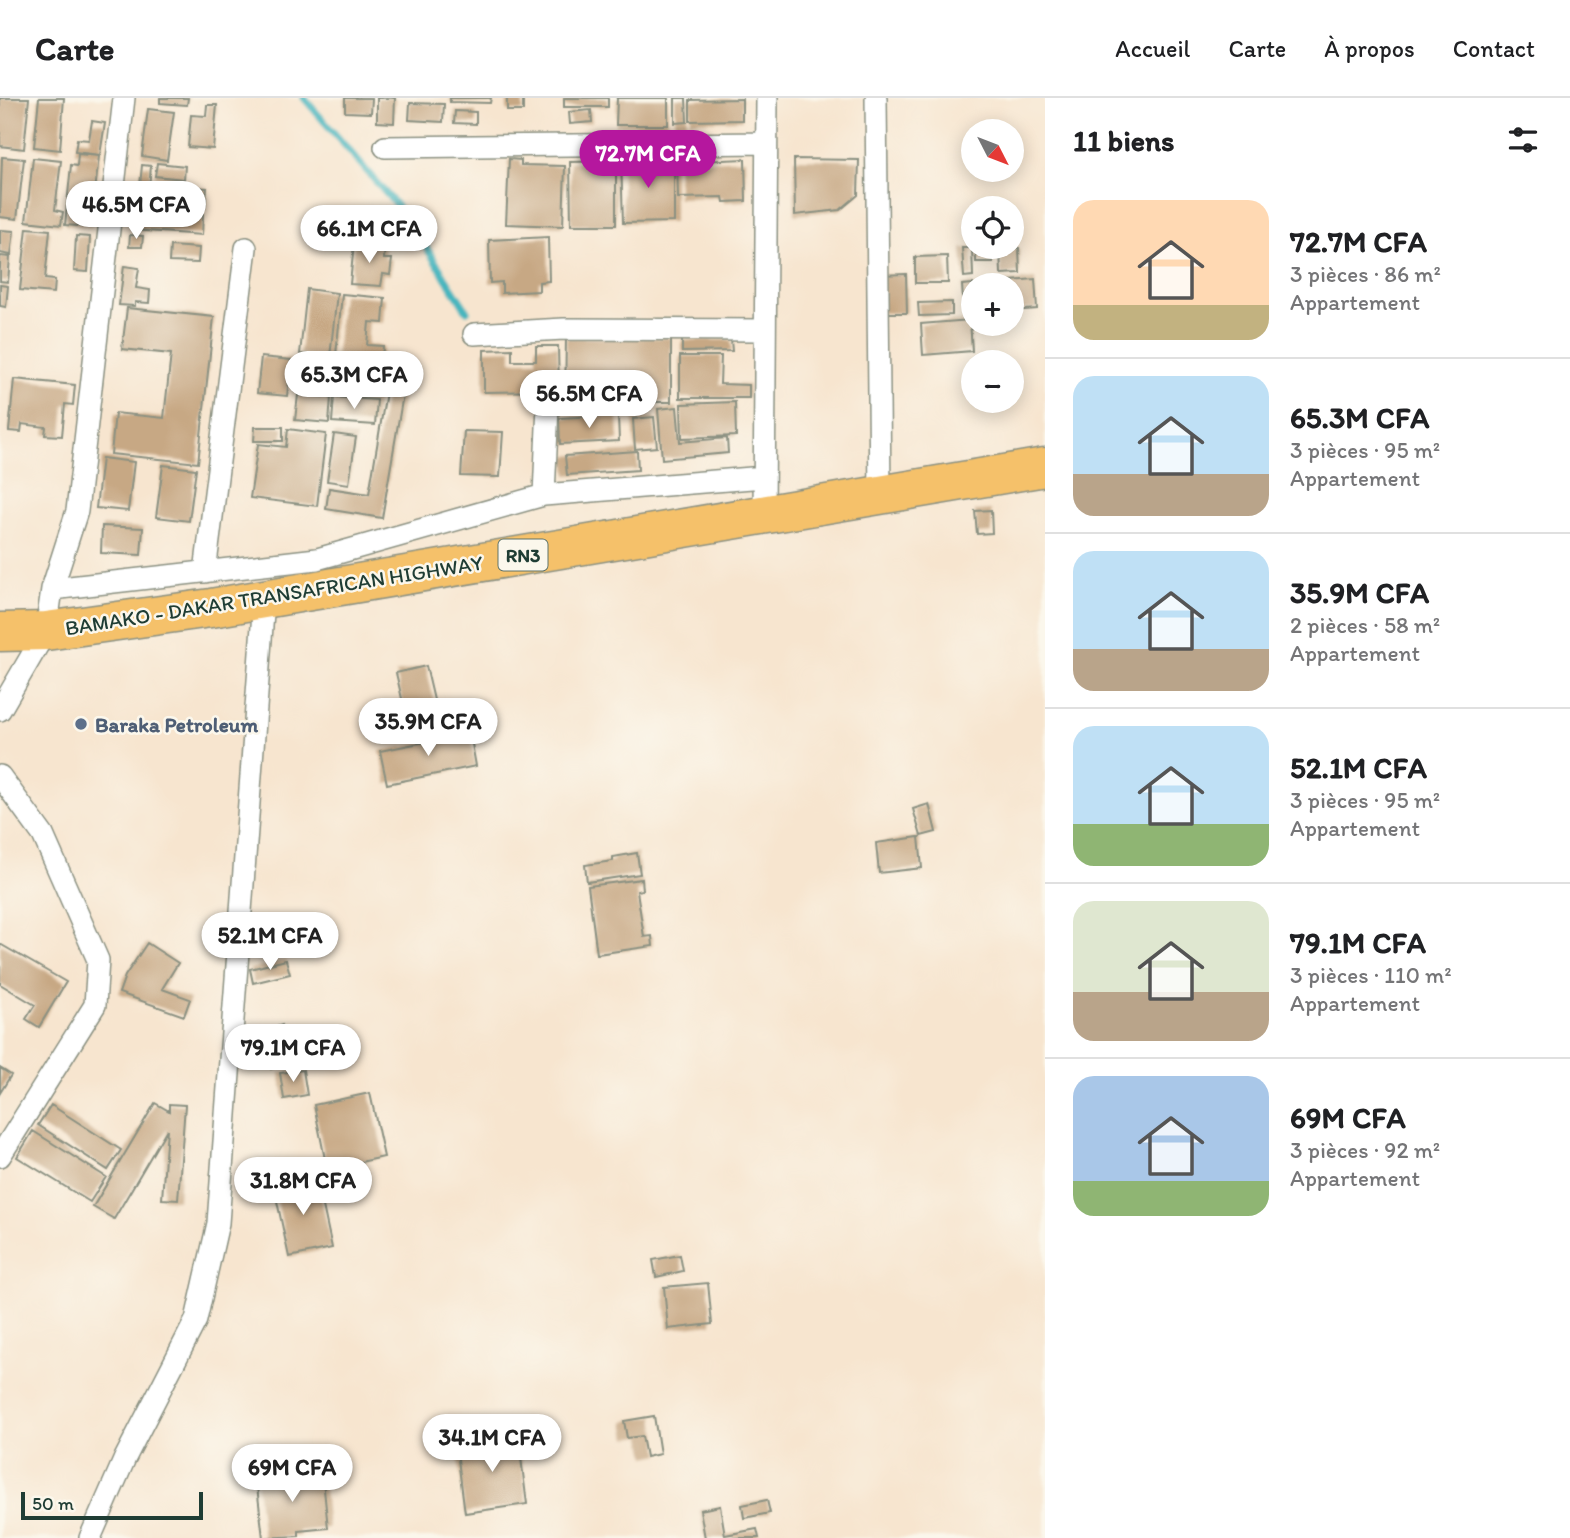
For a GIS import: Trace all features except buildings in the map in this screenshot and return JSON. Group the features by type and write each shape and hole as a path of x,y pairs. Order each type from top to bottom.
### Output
{"highway":[{"name":"BAMAKO - DAKAR TRANSAFRICAN HIGHWAY","path":"0,632 46,631 264,599 764,496 880,495 1045,467"}],"street":[{"path":"0,710 46,631 51,589 77,512 124,98"},
{"path":"51,589 317,559 544,495 764,496 767,98"},
{"path":"876,98 880,495"},
{"path":"385,147 766,143"},
{"path":"205,572 246,248"},
{"path":"474,334 564,329 765,331"},
{"path":"544,495 548,405"},
{"path":"90,1538 125,1458 196,1320 218,1223 264,599"},
{"path":"0,776 43,835 98,960 95,1005 2,1147"}],"waterway":[{"path":"304,98 408,219 467,311"}],"place":[{"name":"Baraka Petroleum","path":"81,724"}]}
